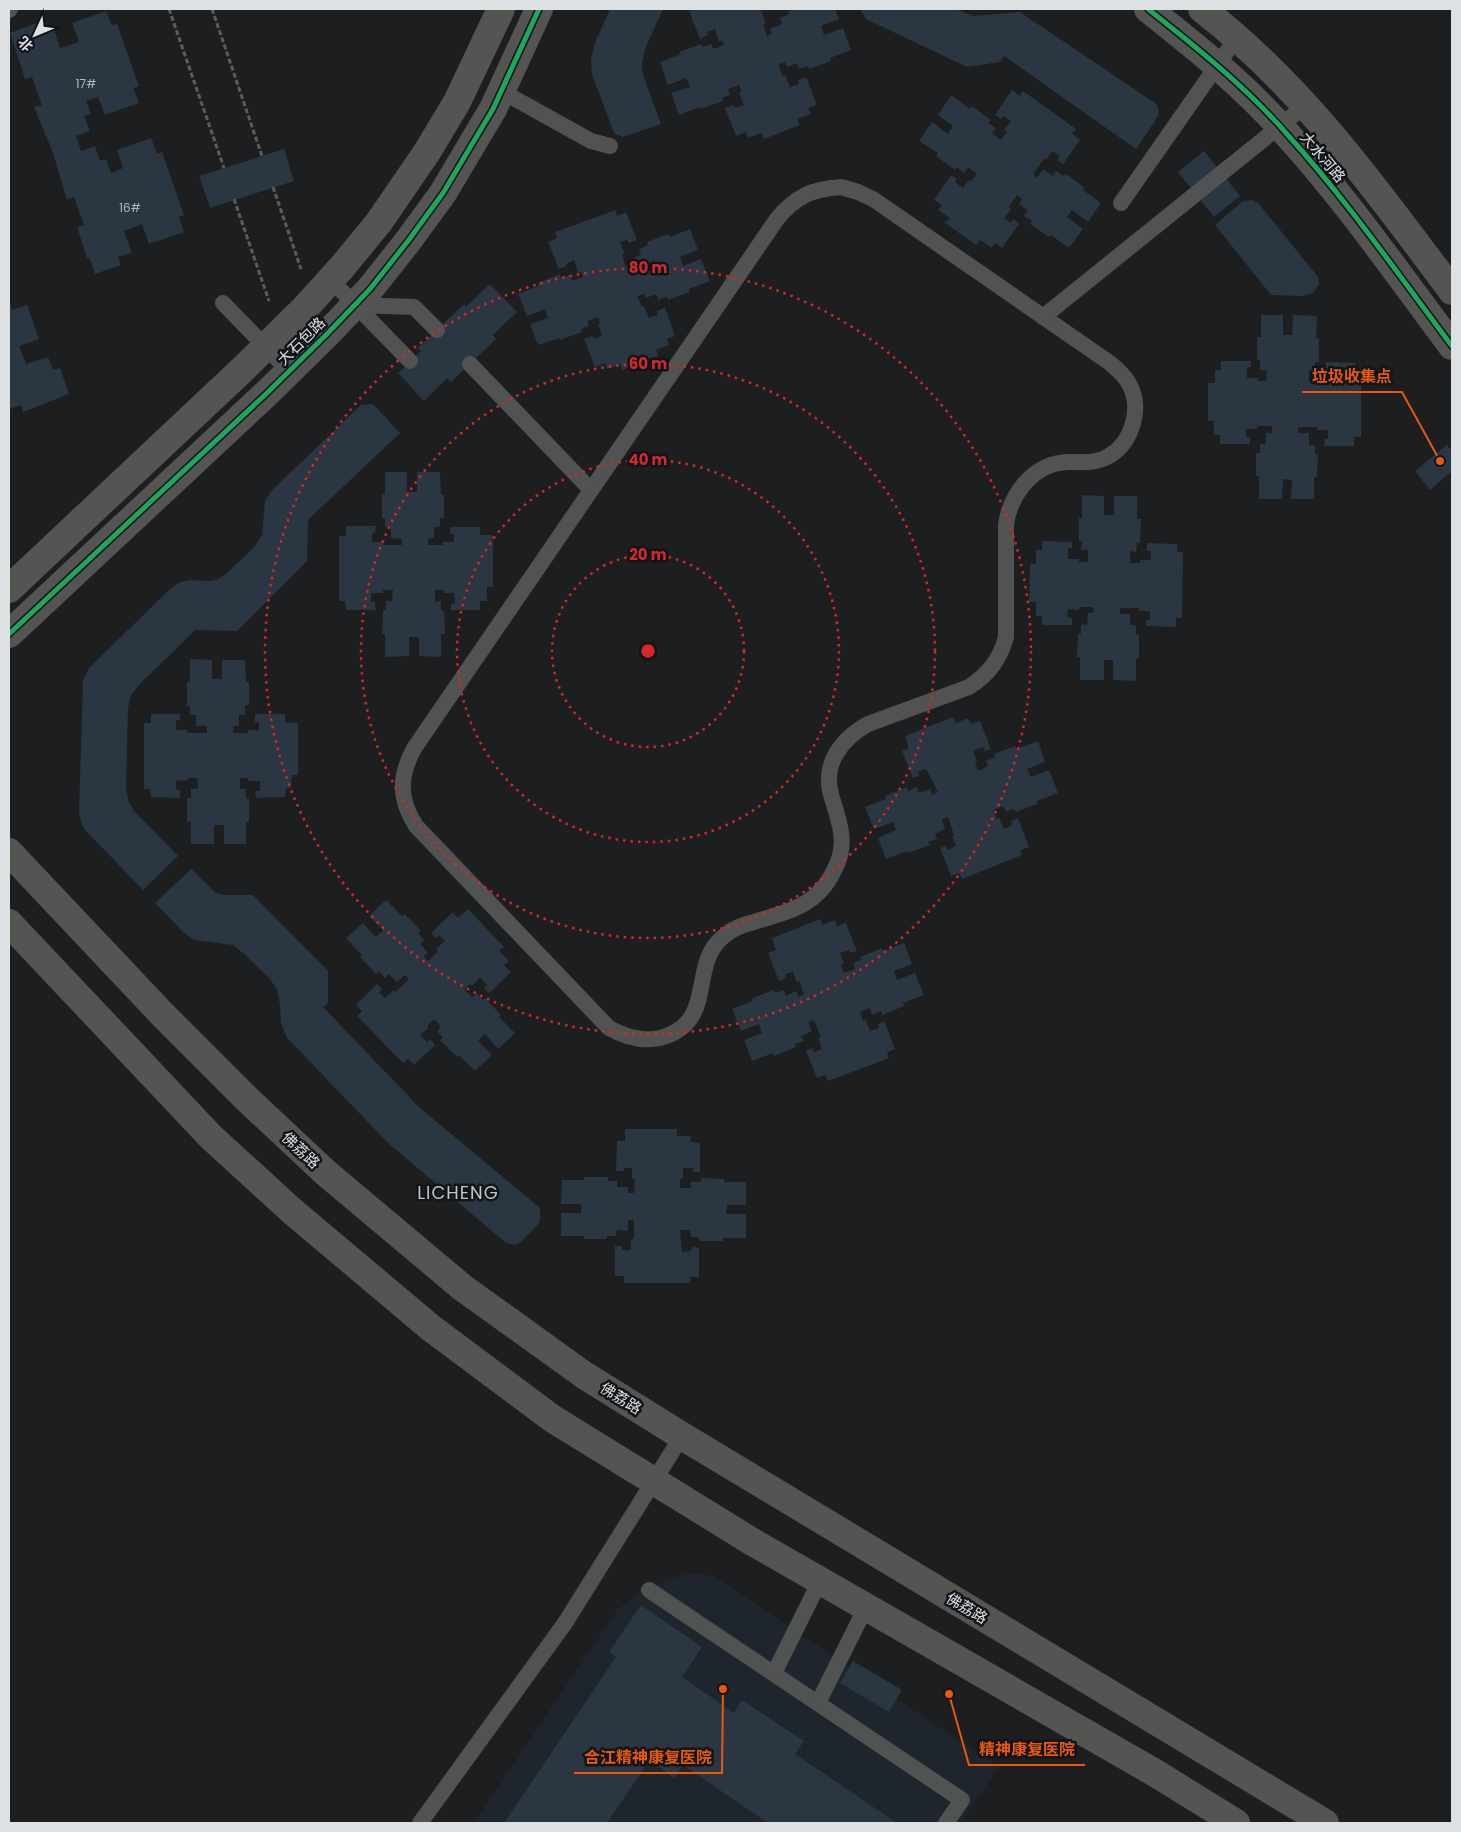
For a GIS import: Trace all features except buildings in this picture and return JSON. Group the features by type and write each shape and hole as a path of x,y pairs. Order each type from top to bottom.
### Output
{"main road":[{"name":"大石包路","path":"9,589 273,339 331,280 379,222 427,152 457,102 501,9"},
{"name":"大石包路","path":"9,634 289,371 370,289 443,193 493,109 539,9"},
{"name":"大水河路","path":"1148,9 1206,54 1280,126 1325,178 1452,346"},
{"name":"大水河路","path":"1202,9 1236,37 1306,105 1352,157 1452,291"},
{"name":"佛荔路","path":"9,852 164,1015 248,1100 326,1173 463,1288 584,1375 682,1436 1325,1823"},
{"path":"9,923 211,1137 292,1211 439,1334 554,1419 654,1482 820,1581 1157,1774 1236,1823"}],"lane":[{"path":"1121,203 1236,37"},
{"path":"501,91 591,141 610,146"},
{"path":"1043,317 1306,105"},
{"path":"841,187 873,199 1110,363 1129,383 1134,396 1134,424 1120,448 1109,457 1096,462 1082,464 1068,462 1051,466 1036,473 1023,484 1014,496 1008,510 1006,524 1006,637 1001,653 992,668 969,687 868,724 844,742 835,755 830,768 831,797 841,826 842,843 839,860 833,875 812,900 798,908 735,928 716,942 708,954 704,968 701,995 689,1019 668,1036 653,1039 623,1036 610,1028 416,826 409,814 402,789 403,774 415,747 591,490 777,219 797,198 824,188 841,187"},
{"path":"331,280 410,362"},
{"path":"223,303 273,339 289,371"},
{"path":"355,305 414,307 437,330"},
{"path":"470,364 591,490"},
{"path":"420,1823 565,1623 682,1436"},
{"path":"774,1673 820,1581"},
{"path":"649,1590 962,1800 946,1823"},
{"path":"818,1703 866,1607"}],"path":[{"path":"169,9 224,168"},
{"path":"212,9 262,156"},
{"path":"273,187 312,300"},
{"path":"234,200 273,339"}],"shaded area":[{"path":"688,1573 714,1576 999,1767 961,1823 474,1823 617,1610 643,1589"}],"cycle path":[{"path":"9,634 267,393 370,289 443,193 493,109 539,9"},
{"path":"1148,9 1237,83 1286,133 1351,210 1452,346"}],"place":[{"name":"垃圾收集点","path":"1440,461"},
{"name":"合江精神康复医院","path":"723,1689"},
{"name":"精神康复医院","path":"949,1694"}],"district":[{"name":"LICHENG","path":"458,1192"}]}
